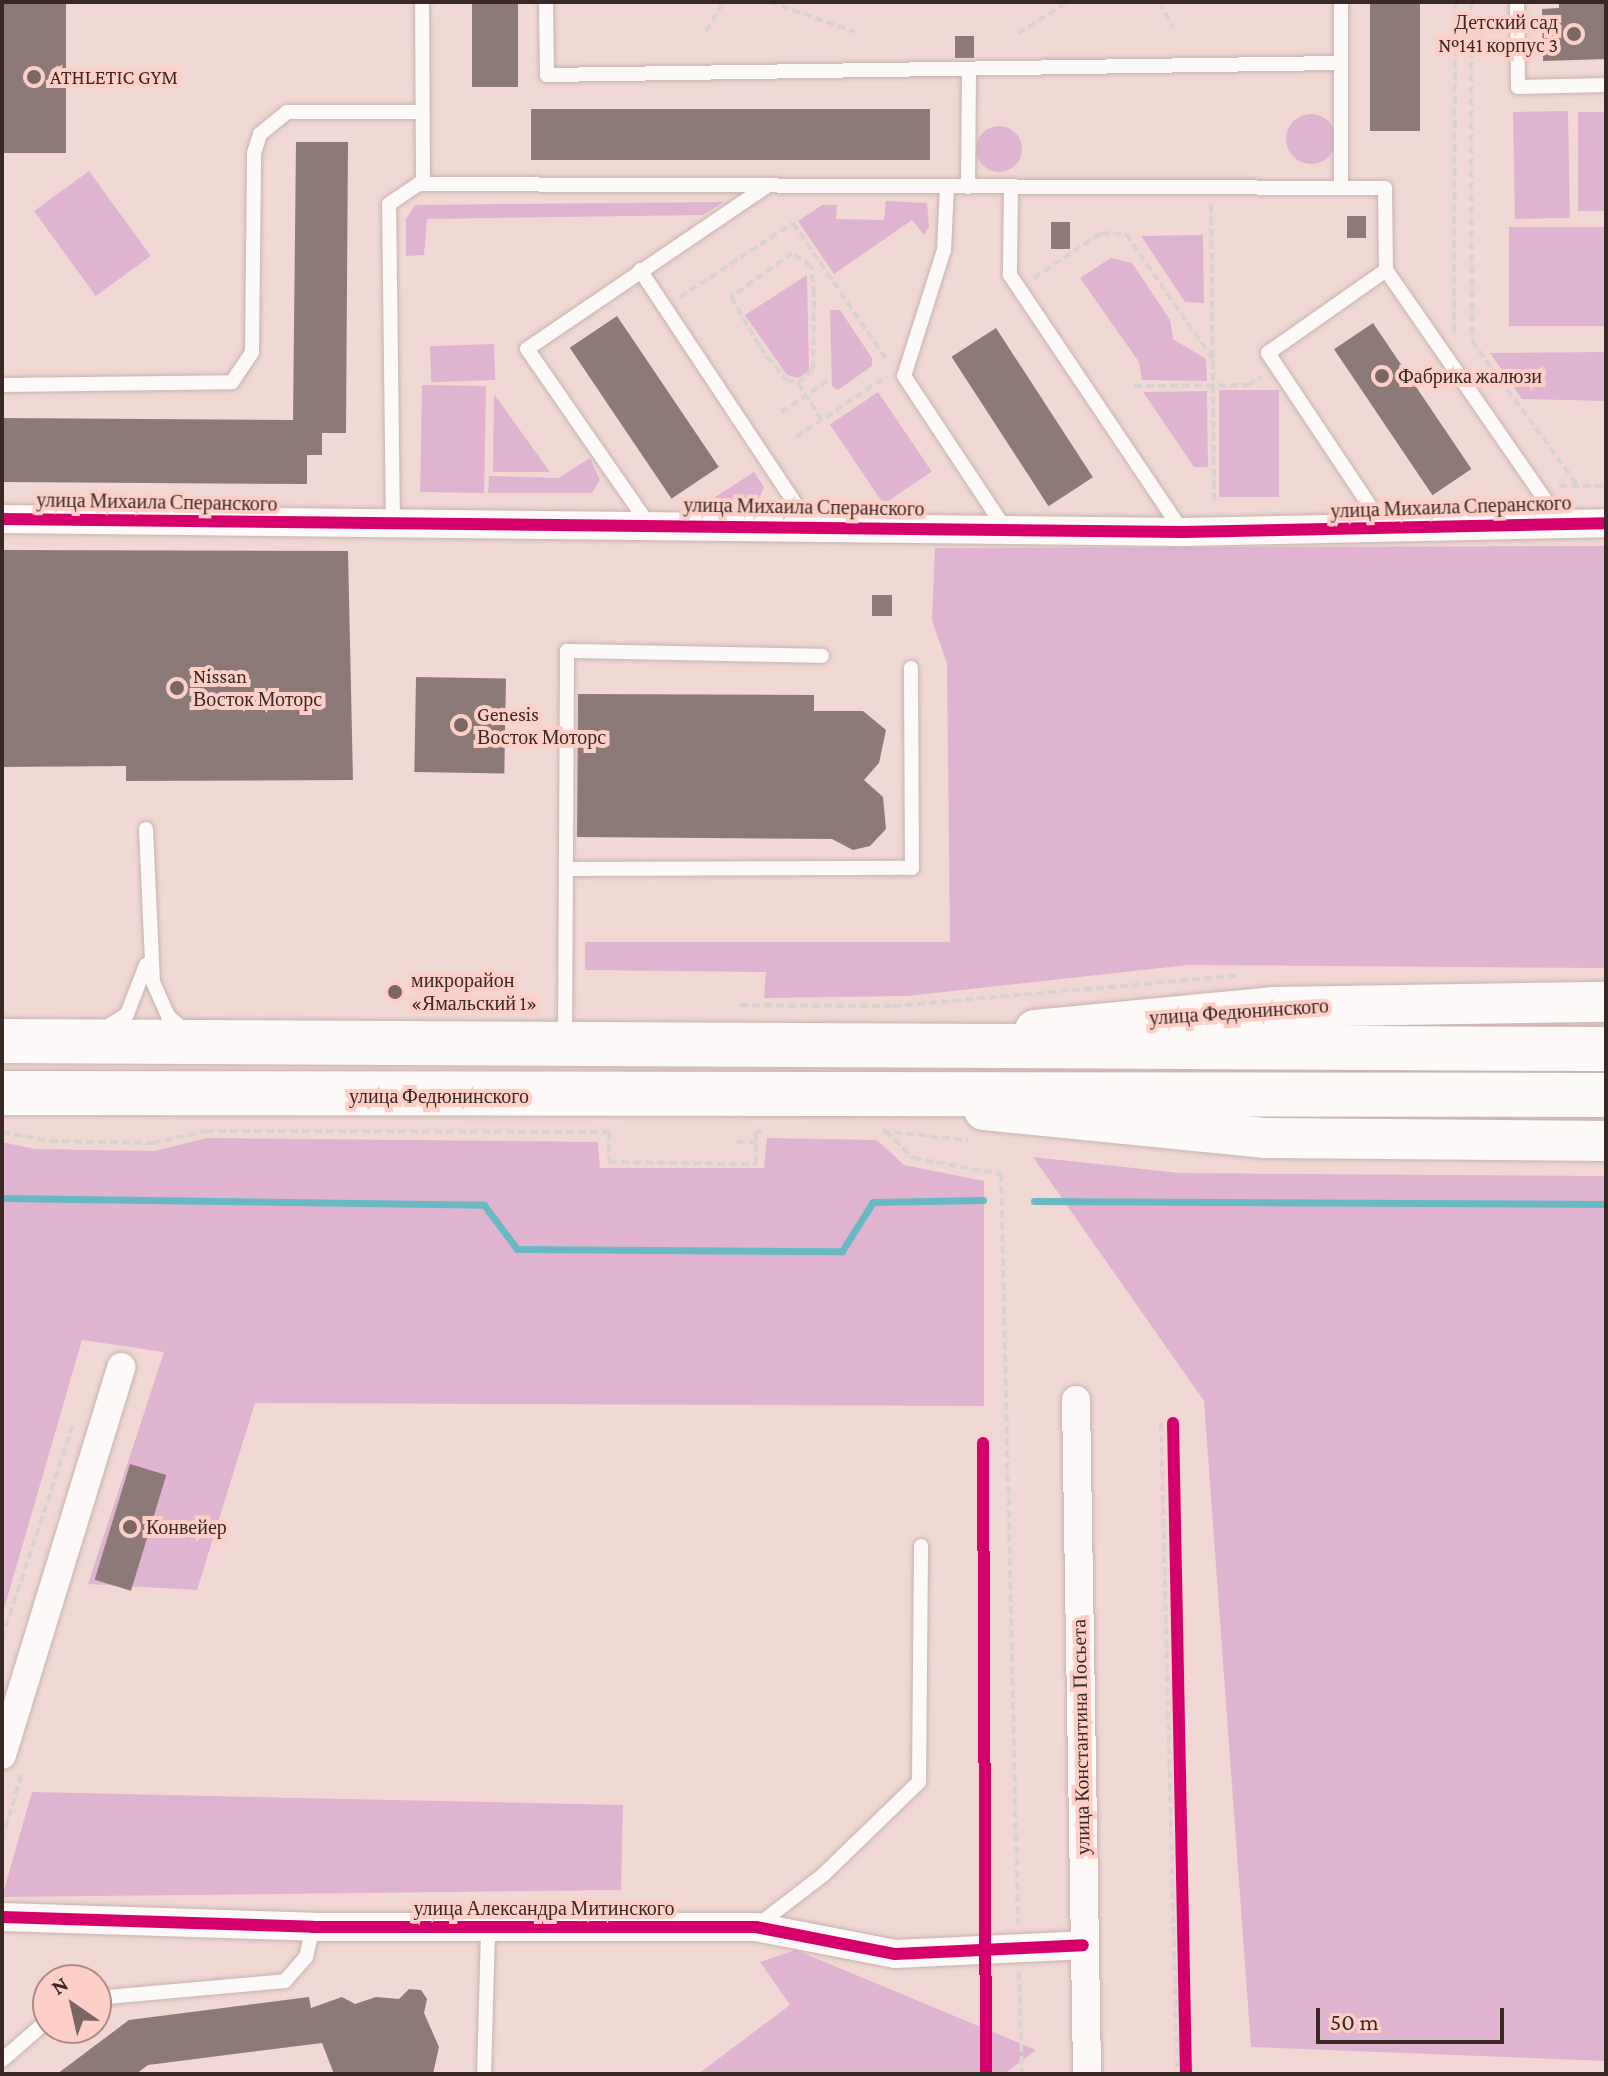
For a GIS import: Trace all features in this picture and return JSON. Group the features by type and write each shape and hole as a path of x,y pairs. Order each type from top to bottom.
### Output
{"highway":[{"name":"улица Федюнинского","path":"2,1041 1606,1049"},
{"name":"улица Федюнинского","path":"2,1093 881,1115 1606,1095"}],"main road":[{"name":"улица Федюнинского","path":"874,1046 1275,1007 1606,1002"},
{"name":"улица Федюнинского","path":"881,1115 1264,1138 1606,1141"}],"street":[{"name":"улица Михаила Сперанского","path":"2,519 393,527 649,525 1183,532 1606,523"},
{"path":"2,1755 121,1367"},
{"name":"улица Константина Посьета","path":"1076,1400 1087,2074"},
{"name":"улица Александра Митинского","path":"2,1917 313,1927 756,1927 895,1954 1083,1945"}],"lane":[{"path":"419,184 422,2"},
{"path":"546,2 547,75 1341,63"},
{"path":"1341,2 1341,187"},
{"path":"1517,2 1518,87 1606,85"},
{"path":"968,187 969,71"},
{"path":"2,385 232,382 252,352 254,153 260,134 287,112 422,112"},
{"path":"393,527 389,204 419,184 1385,188 1386,270 1563,524"},
{"path":"649,525 527,349 765,187"},
{"path":"947,187 944,250 904,376 1006,530"},
{"path":"1011,187 1010,275 1183,532"},
{"path":"640,270 811,528"},
{"path":"1386,270 1268,353 1386,530"},
{"path":"565,1045 567,651 822,656"},
{"path":"566,869 912,868 911,668"},
{"path":"146,829 148,957 168,1016 208,1043"},
{"path":"61,1042 111,1026 127,1014 148,957"},
{"path":"756,1927 823,1875 919,1782 921,1546"},
{"path":"112,1997 285,1981 306,1957 313,1927"},
{"path":"484,2074 488,1928"},
{"path":"2,2060 32,2034"}],"path":[{"path":"706,31 721,3 738,2"},
{"path":"770,2 855,32"},
{"path":"1018,33 1068,2"},
{"path":"1160,2 1172,27"},
{"path":"1455,2 1454,341 1472,341"},
{"path":"1471,2 1472,341 1578,486"},
{"path":"1211,202 1214,510 1229,511"},
{"path":"665,307 793,223 894,371 796,437"},
{"path":"1019,288 1101,233 1126,234 1213,359"},
{"path":"798,383 813,369 814,294 811,266 792,253 731,297 760,347 786,380 798,383 821,419"},
{"path":"1134,386 1248,385 1277,367"},
{"path":"781,412 829,380"},
{"path":"881,1115 913,1158 1001,1174 1022,2074"},
{"path":"2,1132 50,1141 153,1143 206,1131 609,1132 609,1162 756,1164 756,1143 737,1142"},
{"path":"2,1638 76,1416"},
{"path":"1167,1423 1177,2074"},
{"path":"1167,1423 1186,2074"}],"shaded area":[{"path":"1568,111 1570,218 1515,219 1513,112"},
{"path":"1578,112 1606,112 1606,211 1578,211"},
{"path":"1311,114 1328,122 1336,139 1328,156 1311,164 1294,156 1286,139 1294,122"},
{"path":"999,126 1015,133 1022,149 1015,165 999,172 983,165 976,149 983,133"},
{"path":"89,171 151,256 96,296 34,211"},
{"path":"886,201 927,203 929,227 924,235 912,220 834,274 798,221 822,205 837,205 836,219 884,220"},
{"path":"724,202 703,215 427,219 424,255 406,256 406,219 415,205"},
{"path":"1509,227 1606,227 1606,326 1509,326"},
{"path":"1203,235 1204,303 1185,302 1141,236"},
{"path":"1111,258 1132,263 1170,320 1173,339 1206,359 1207,381 1142,380 1139,362 1080,278"},
{"path":"807,275 809,371 798,378 787,375 745,315"},
{"path":"830,310 840,310 872,358 872,366 838,390 832,386"},
{"path":"494,344 495,380 431,382 430,346"},
{"path":"1606,352 1606,401 1522,399 1490,353"},
{"path":"422,385 486,386 484,493 420,492"},
{"path":"1219,390 1279,390 1279,497 1219,497"},
{"path":"1207,391 1208,467 1194,467 1143,392"},
{"path":"878,392 932,472 884,504 830,424"},
{"path":"494,394 550,472 493,472"},
{"path":"590,458 600,480 592,493 488,493 489,476 558,478"},
{"path":"754,472 764,487 756,505 703,505"},
{"path":"1606,546 1606,968 1188,965 907,996 764,998 766,972 585,970 585,942 950,942 947,664 932,620 935,548"},
{"path":"207,1138 598,1142 600,1168 764,1168 767,1138 877,1140 904,1165 984,1181 984,1406 255,1403 197,1590 88,1584 164,1352 82,1340 2,1616 2,1142 35,1149 155,1151"},
{"path":"1033,1157 1179,1173 1606,1176 1606,2061 1251,2047 1204,1401"},
{"path":"32,1792 623,1805 621,1890 2,1897"},
{"path":"796,1950 1036,2050 1004,2074 698,2074 790,2005 760,1962"}],"building":[{"name":"ATHLETIC GYM","path":"2,2 66,2 66,153 2,153"},
{"path":"472,2 518,2 518,87 472,87"},
{"path":"1370,2 1420,2 1420,131 1370,131"},
{"name":"Детский сад №141 корпус 3","path":"1559,2 1606,2 1606,59 1543,61 1542,9 1559,8"},
{"path":"955,36 974,36 974,58 955,58"},
{"path":"531,109 930,109 930,160 531,160"},
{"path":"296,142 348,142 346,433 322,433 322,455 307,455 307,484 2,482 2,418 293,420"},
{"path":"1347,216 1366,216 1366,238 1347,238"},
{"path":"1051,222 1070,222 1070,249 1051,249"},
{"path":"617,316 719,467 672,499 570,348"},
{"path":"1373,323 1471,469 1432,495 1334,349"},
{"path":"996,328 1093,477 1048,506 952,357"},
{"name":"Nissan Восток Моторс","path":"2,550 348,551 353,780 126,781 126,766 2,767"},
{"path":"872,595 892,595 892,616 872,616"},
{"name":"Genesis Восток Моторс","path":"416,677 506,679 504,774 414,772"},
{"path":"578,694 814,695 814,711 863,711 886,730 879,763 864,780 883,797 886,829 870,846 853,850 832,839 577,837"},
{"name":"Конвейер","path":"130,1464 166,1475 131,1591 95,1580"},
{"path":"409,1989 421,1990 427,1999 424,2013 439,2047 433,2074 334,2074 322,2043 148,2065 136,2074 57,2074 97,2044 112,2044 112,2033 129,2020 309,1997 311,2008 342,1997 355,2004 376,1997 399,1999"}],"waterway":[{"path":"2,1198 484,1205 517,1249 842,1251 873,1202 983,1200"},
{"path":"1034,1201 1606,1204"}],"cycle path":[{"path":"2,519 1183,532 1606,523"},
{"path":"1173,1423 1186,2074"},
{"path":"983,1443 986,2074"},
{"path":"2,1917 313,1927 756,1927 895,1954 1083,1945"}],"place":[{"name":"Детский сад №141 корпус 3","path":"1574,34"},
{"name":"ATHLETIC GYM","path":"34,77"},
{"name":"Фабрика жалюзи","path":"1382,376"},
{"name":"Nissan Восток Моторс","path":"177,688"},
{"name":"Genesis Восток Моторс","path":"461,725"},
{"name":"микрорайон «Ямальский 1»","path":"395,992"},
{"name":"Конвейер","path":"130,1527"}]}
